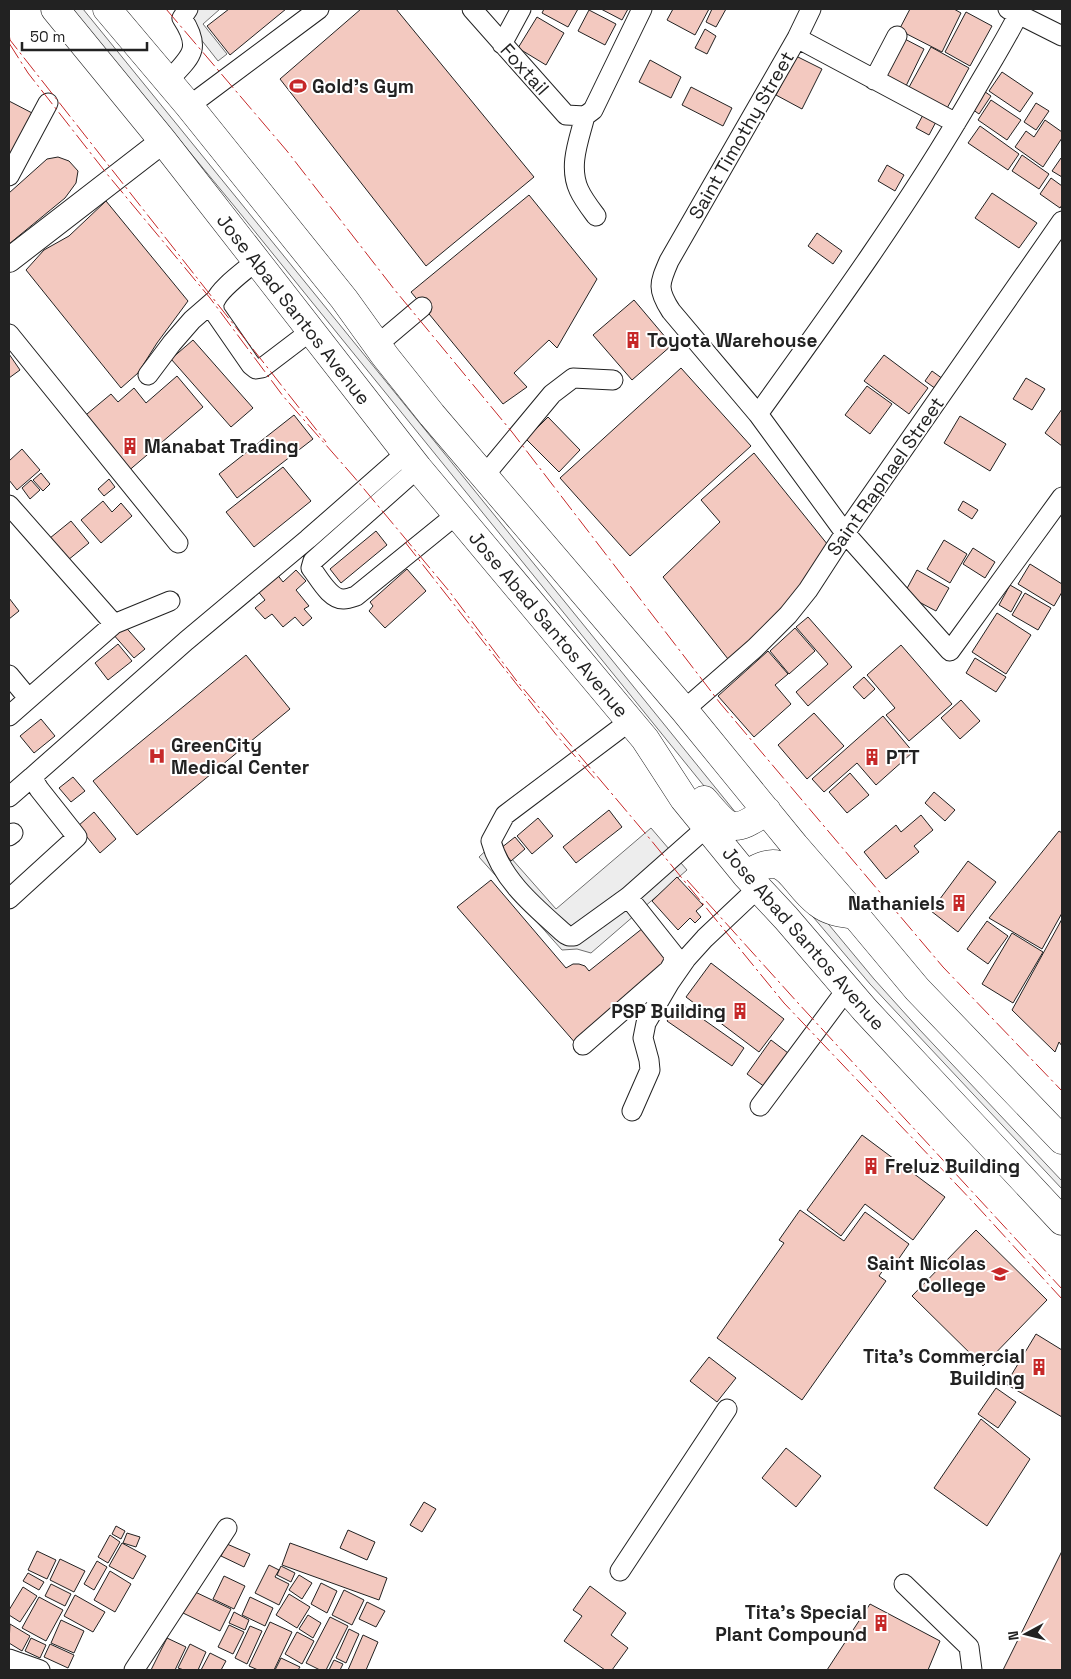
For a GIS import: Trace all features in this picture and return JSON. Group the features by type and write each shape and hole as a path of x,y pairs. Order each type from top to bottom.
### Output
{"highway":[{"name":"Jose Abad Santos Avenue","path":"55,9 163,141 412,460 645,739 684,799 707,828 848,989 1062,1222"},
{"path":"117,12 167,82 189,106 344,299 432,415 684,710 795,846 917,990 1061,1137"},
{"path":"684,799 692,794 698,794 722,821 730,826 743,825 766,811"},
{"path":"752,881 766,864 778,864 819,904 840,913 855,915"}],"main road":[{"path":"9,260 163,141"}],"street":[{"path":"189,106 319,9"},
{"name":"Foxtail","path":"472,9 566,114 575,117 585,116"},
{"path":"502,44 521,9"},
{"path":"596,216 579,190 574,175 575,158 585,116 593,110 642,9"},
{"name":"Saint Timothy Street","path":"811,9 797,38 669,261 661,279 662,296 671,311 758,414 845,533 950,651 1062,497"},
{"path":"758,414 891,227 956,123 1016,11 1062,36"},
{"path":"167,82 191,56 193,42 190,30 181,12"},
{"path":"874,80 897,36"},
{"path":"797,38 956,123"},
{"path":"9,176 48,103"},
{"name":"Saint Raphael Street","path":"684,710 755,648 788,615 808,590 845,533 1062,221"},
{"path":"148,375 192,320 256,260"},
{"path":"215,300 213,305 214,313 251,365 256,369 262,368 312,330"},
{"path":"377,344 422,306"},
{"path":"9,334 178,542"},
{"path":"484,476 552,394 573,378 613,380"},
{"path":"9,797 186,641 308,539 412,460"},
{"path":"412,460 313,561 311,568 326,588 335,597 343,600 356,596 457,514"},
{"path":"9,505 114,624"},
{"path":"308,539 320,555"},
{"path":"9,716 114,624 170,601"},
{"path":"9,675 28,698"},
{"path":"630,721 506,815 491,841 495,856 509,878 537,909 569,936 579,934 628,897 707,828"},
{"path":"12,891 77,837 39,789 32,777"},
{"path":"632,1111 650,1070 643,1038 646,1023 686,959 752,881"},
{"path":"583,1045 669,970 673,963 674,955 628,897"},
{"path":"760,1106 848,989"},
{"path":"620,1571 727,1409"},
{"path":"134,1670 227,1528"},
{"path":"904,1584 970,1647 972,1670"},
{"path":"9,1660 40,1670"}],"shaded area":[{"path":"72,9 83,9 736,813 730,818 235,207"},
{"path":"177,9 220,9 203,24 227,54 218,61"},
{"path":"651,828 687,870 591,953 577,949 562,950 479,857 496,841 556,909"},
{"path":"780,878 820,914 919,1029 1062,1181 1062,1189 870,984"}],"building":[{"path":"229,9 286,9 230,55 207,26"},
{"path":"361,9 396,9 534,177 426,266 280,79"},
{"path":"544,9 578,9 568,27 542,13"},
{"path":"601,9 628,9 622,20"},
{"path":"673,9 709,9 695,35 667,20"},
{"path":"712,9 726,9 716,27 706,22"},
{"path":"910,9 954,9 961,13 942,52 899,30"},
{"path":"589,10 616,24 605,45 578,31"},
{"path":"966,12 992,26 970,66 945,52"},
{"path":"537,17 564,33 546,65 518,48"},
{"path":"705,29 716,36 707,54 695,48"},
{"path":"901,37 924,49 906,86 882,74"},
{"path":"931,47 969,68 946,110 908,89"},
{"path":"796,56 822,69 802,109 776,95"},
{"path":"650,60 681,77 671,98 639,82"},
{"path":"1002,72 1033,93 1020,112 989,91"},
{"path":"691,87 732,108 723,126 682,105"},
{"path":"981,89 991,96 979,114 969,107"},
{"path":"991,100 1021,120 1007,140 978,120"},
{"path":"9,101 36,115 9,166"},
{"path":"1036,103 1049,111 1036,130 1024,122"},
{"path":"924,113 937,120 929,135 916,128"},
{"path":"1045,120 1062,132 1062,138 1043,167 1015,147 1026,131 1034,137"},
{"path":"980,126 1019,154 1008,170 968,143"},
{"path":"1022,155 1049,174 1039,189 1012,171"},
{"path":"58,157 69,161 78,171 76,183 65,198 9,244 9,193 47,159"},
{"path":"1062,159 1062,177 1052,171"},
{"path":"887,165 904,175 895,191 878,181"},
{"path":"1051,178 1062,186 1062,205 1060,208 1040,194"},
{"path":"992,193 1037,223 1019,248 975,218"},
{"path":"529,195 597,279 557,348 549,340 514,373 527,387 503,404 411,292"},
{"path":"106,201 188,301 157,343 138,373 121,388 26,270 44,250 69,236"},
{"path":"817,233 842,251 833,264 808,246"},
{"name":"Toyota Warehouse","path":"634,300 672,345 632,380 593,335"},
{"path":"193,340 253,408 231,427 171,359"},
{"path":"9,354 20,370 9,378"},
{"path":"884,355 928,388 909,414 864,381"},
{"path":"681,368 751,446 630,556 560,478"},
{"path":"932,371 943,379 936,389 925,381"},
{"name":"Manabat Trading","path":"177,376 203,407 126,473 81,419 111,394 118,402 134,388 146,403"},
{"path":"1026,378 1045,389 1032,410 1013,399"},
{"path":"867,386 892,404 870,434 845,415"},
{"path":"1062,409 1062,446 1045,433"},
{"path":"294,415 313,439 237,498 219,474"},
{"path":"960,416 1006,444 990,471 944,443"},
{"path":"548,417 580,450 559,472 526,439"},
{"path":"22,449 40,470 17,490 9,480 9,461"},
{"path":"754,453 832,550 786,611 728,659 663,577 720,522 701,500"},
{"path":"283,467 311,501 254,547 226,512"},
{"path":"41,473 50,484 43,491 33,480"},
{"path":"109,479 115,487 104,496 98,489"},
{"path":"31,480 40,490 30,499 22,488"},
{"path":"103,501 112,512 121,503 132,516 101,543 81,520"},
{"path":"963,501 978,510 972,519 958,510"},
{"path":"71,521 89,543 68,560 50,538"},
{"path":"376,531 387,545 341,583 330,569"},
{"path":"944,540 967,554 950,583 927,569"},
{"path":"973,548 995,562 985,578 963,564"},
{"path":"1030,564 1062,584 1062,592 1054,606 1018,584"},
{"path":"407,569 426,591 385,628 369,611 373,606 370,602"},
{"path":"296,570 306,581 296,590 309,606 304,609 312,618 303,626 295,617 283,627 272,614 265,619 255,608 265,600 257,590 276,573 283,582"},
{"path":"917,570 949,588 936,611 904,594"},
{"path":"1010,585 1022,592 1011,612 999,605"},
{"path":"1025,593 1051,608 1038,630 1012,615"},
{"path":"9,598 19,611 9,619"},
{"path":"997,613 1031,635 1006,674 972,652"},
{"path":"808,617 852,667 808,706 796,692 828,664 796,627"},
{"path":"122,623 145,649 134,658 112,633"},
{"path":"795,628 815,651 789,674 770,651"},
{"path":"118,644 132,661 108,680 95,663"},
{"path":"901,645 952,704 909,741 886,715 895,708 867,675"},
{"path":"768,651 788,674 775,685 791,704 754,737 718,696"},
{"path":"246,655 290,709 137,835 93,781"},
{"path":"975,658 1006,677 996,692 966,673"},
{"path":"864,677 875,689 864,699 853,687"},
{"path":"961,700 980,721 960,739 941,718"},
{"path":"814,713 844,746 807,779 778,745"},
{"name":"PTT","path":"883,716 913,752 876,785 857,763 824,792 812,779"},
{"path":"41,719 55,736 34,753 20,736"},
{"path":"850,773 869,795 847,813 829,792"},
{"path":"73,777 85,791 71,802 59,788"},
{"path":"934,792 955,810 945,821 925,803"},
{"path":"609,810 622,827 576,863 563,847"},
{"path":"94,812 116,839 100,853 78,826"},
{"name":"PTT","path":"921,815 933,830 914,846 919,852 886,879 864,852 896,825 901,832"},
{"path":"538,818 553,836 532,854 517,836"},
{"path":"1059,831 1062,833 1062,913 1042,949 989,918"},
{"path":"515,837 525,849 511,861 501,848"},
{"name":"Nathaniels","path":"968,861 996,882 958,932 931,911"},
{"path":"677,877 703,905 696,911 701,917 695,923 690,918 678,930 652,901"},
{"path":"491,880 566,968 573,964 579,964 585,966 589,971 643,928 672,963 577,1045 457,907"},
{"path":"1062,919 1062,1046 1059,1042 1055,1052 1012,1010"},
{"path":"987,921 1008,936 988,964 967,949"},
{"path":"1012,933 1043,952 1013,1003 982,984"},
{"name":"PSP Building","path":"711,963 784,1019 759,1052 686,997"},
{"path":"680,1003 744,1048 732,1066 667,1021"},
{"path":"771,1040 792,1056 769,1090 747,1074"},
{"name":"Freluz Building","path":"862,1135 945,1197 913,1240 865,1204 841,1236 807,1210"},
{"path":"800,1210 844,1241 865,1212 909,1244 893,1267 888,1263 879,1276 886,1281 802,1400 717,1338 784,1243 779,1240"},
{"path":"976,1230 1047,1300 983,1366 912,1296"},
{"name":"Tita's Commercial Building","path":"1036,1334 1062,1350 1062,1417 1006,1384"},
{"path":"709,1357 736,1378 717,1402 690,1381"},
{"path":"996,1388 1016,1402 998,1428 978,1414"},
{"path":"981,1419 1030,1459 987,1526 934,1488"},
{"path":"786,1448 821,1476 796,1507 762,1478"},
{"path":"424,1502 436,1509 422,1532 410,1525"},
{"path":"116,1526 125,1531 121,1539 112,1534"},
{"path":"348,1530 375,1542 367,1560 340,1548"},
{"path":"127,1533 140,1537 136,1547 123,1543"},
{"path":"110,1535 120,1542 108,1563 98,1557"},
{"path":"122,1543 146,1556 133,1579 109,1566"},
{"path":"290,1543 387,1578 379,1600 282,1565"},
{"path":"227,1544 250,1554 244,1567 221,1556"},
{"path":"37,1551 56,1560 47,1579 28,1570"},
{"path":"1062,1551 1062,1670 1003,1670"},
{"path":"60,1559 85,1571 74,1592 50,1580"},
{"path":"97,1561 107,1567 94,1590 84,1584"},
{"path":"269,1565 279,1570 275,1577 289,1584 279,1605 255,1593"},
{"path":"281,1566 295,1573 291,1582 277,1575"},
{"path":"110,1571 131,1584 115,1612 94,1600"},
{"path":"28,1573 44,1582 39,1590 23,1581"},
{"path":"299,1575 312,1583 302,1599 289,1590"},
{"path":"224,1576 245,1586 234,1609 213,1599"},
{"path":"321,1583 337,1591 327,1613 311,1604"},
{"path":"51,1584 71,1594 65,1606 45,1596"},
{"path":"590,1586 626,1613 611,1635 628,1648 612,1670 605,1670 564,1641 582,1616 573,1610"},
{"path":"23,1587 37,1596 20,1622 9,1615 9,1610"},
{"path":"191,1590 231,1609 220,1631 181,1612"},
{"path":"344,1590 364,1600 352,1625 332,1615"},
{"path":"289,1594 310,1607 297,1628 276,1615"},
{"path":"75,1595 105,1612 93,1632 64,1616"},
{"path":"39,1597 63,1610 46,1641 22,1628"},
{"path":"250,1597 273,1608 265,1626 242,1615"},
{"path":"367,1602 385,1611 376,1627 359,1619"},
{"name":"Tita's Special Plant Compound","path":"870,1604 940,1641 928,1670 827,1670"},
{"path":"234,1612 249,1620 245,1630 229,1623"},
{"path":"308,1615 321,1623 313,1638 299,1629"},
{"path":"330,1617 348,1626 326,1670 320,1670 306,1663"},
{"path":"61,1620 84,1631 74,1653 51,1643"},
{"path":"270,1622 292,1632 274,1670 258,1670 249,1666"},
{"path":"10,1624 30,1636 22,1651 9,1643"},
{"path":"229,1625 244,1632 233,1654 218,1647"},
{"path":"250,1626 262,1631 247,1664 235,1658"},
{"path":"349,1629 359,1634 346,1663 336,1658"},
{"path":"297,1632 314,1641 302,1664 285,1654"},
{"path":"363,1635 378,1642 366,1670 348,1670"},
{"path":"31,1638 46,1645 40,1658 25,1651"},
{"path":"167,1638 186,1647 175,1670 151,1670"},
{"path":"50,1644 74,1655 68,1668 44,1657"},
{"path":"190,1644 206,1652 198,1670 178,1668"},
{"path":"210,1653 226,1661 221,1670 201,1670"},
{"path":"281,1658 300,1667 298,1670 275,1670"},
{"path":"334,1660 343,1664 340,1670 329,1670"}],"power":[{"path":"166,9 287,151 394,289 512,432 720,703 943,967 1062,1091"},
{"path":"9,34 10,40 326,442"},
{"path":"9,43 28,73 107,174 210,298 283,396 354,477 449,591 516,680 650,839 784,1003 975,1204 1062,1299"},
{"path":"405,542 558,737 596,780"},
{"path":"687,880 1062,1289"}],"place":[{"name":"Gold's Gym","path":"298,86"},
{"name":"Toyota Warehouse","path":"633,340"},
{"name":"Manabat Trading","path":"130,446"},
{"name":"GreenCity Medical Center","path":"157,756"},
{"name":"PTT","path":"872,757"},
{"name":"Nathaniels","path":"959,903"},
{"name":"PSP Building","path":"740,1011"},
{"name":"Freluz Building","path":"871,1166"},
{"name":"Saint Nicolas College","path":"1000,1274"},
{"name":"Tita's Commercial Building","path":"1039,1367"},
{"name":"Tita's Special Plant Compound","path":"881,1623"}]}
